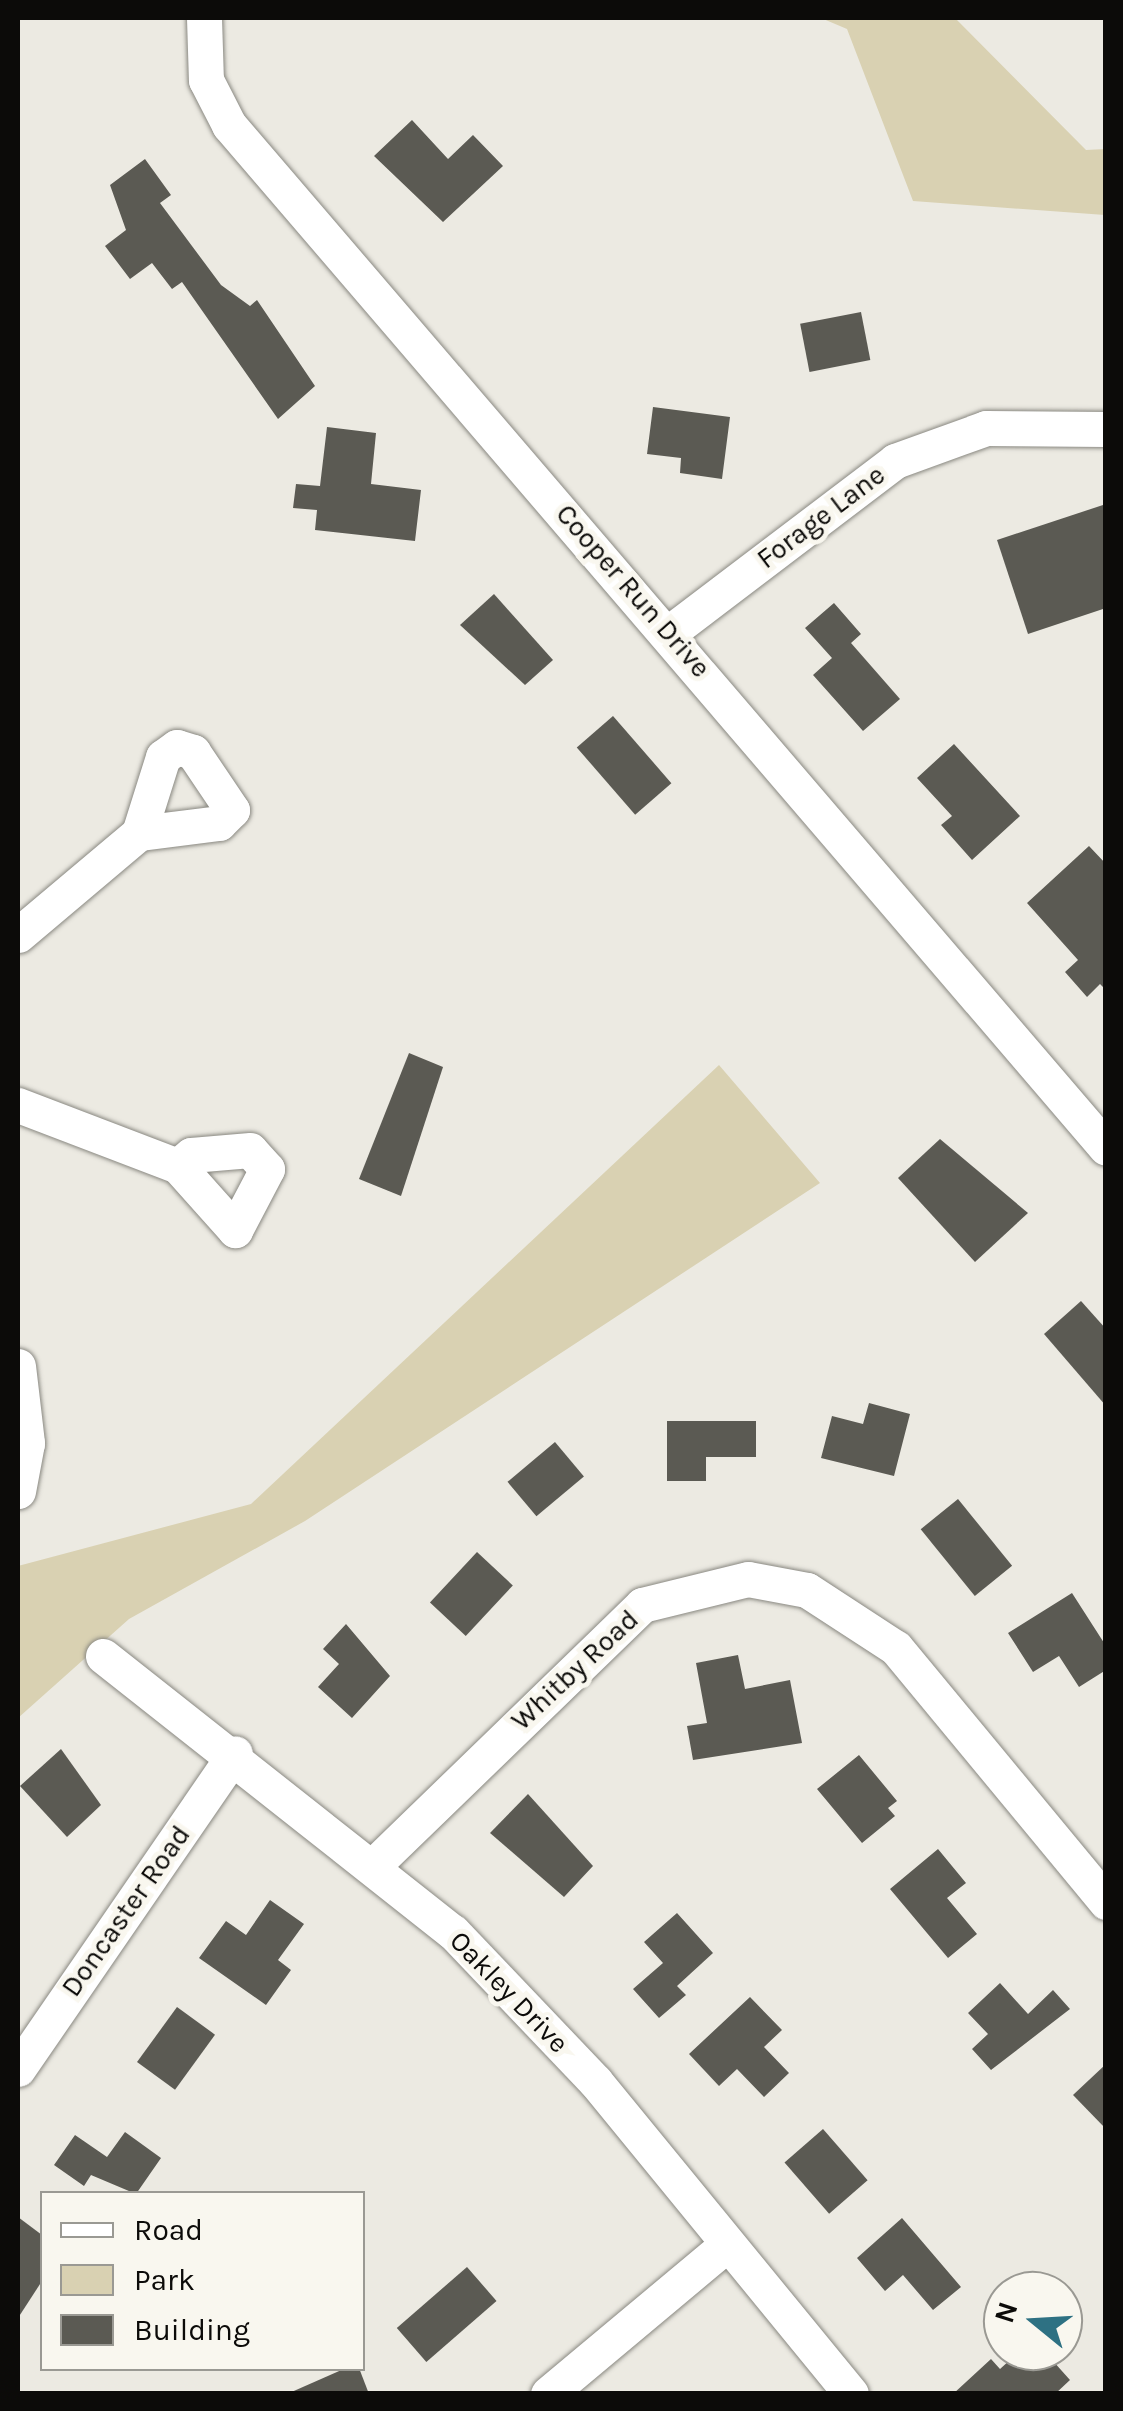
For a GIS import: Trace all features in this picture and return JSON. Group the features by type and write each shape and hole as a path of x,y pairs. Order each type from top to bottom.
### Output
{"street":[{"name":"Cooper Run Drive","path":"204,18 206,80 229,125 670,632 1106,1148"},
{"name":"Forage Lane","path":"670,632 895,461 986,428 1106,428"},
{"path":"18,935 139,833"},
{"path":"18,1105 178,1166"},
{"path":"18,1366 26,1426 18,1491"},
{"name":"Whitby Road","path":"375,1864 642,1606 748,1579 807,1590 896,1648 1106,1902"},
{"name":"Oakley Drive","path":"103,1656 235,1753 375,1864 595,2080 724,2247 851,2394"},
{"name":"Doncaster Road","path":"18,2069 235,1753"},
{"path":"548,2394 724,2247"}],"green space":[{"path":"821,18 955,18 1086,150 1105,149 1105,215 913,201 847,29"},
{"path":"719,1065 820,1183 305,1521 129,1619 18,1718 18,1566 251,1504"}],"building":[{"path":"412,120 448,159 473,135 503,166 443,222 374,156"},
{"path":"145,159 171,195 160,203 221,285 250,306 257,300 315,386 278,419 182,282 172,289 152,263 130,279 105,246 126,230 110,185"},
{"path":"861,312 870,360 809,372 800,324"},
{"path":"653,407 730,417 722,479 680,473 681,458 647,454"},
{"path":"327,427 376,433 371,484 421,490 415,541 315,530 317,510 293,508 296,484 320,486"},
{"path":"1106,504 1106,608 1028,634 997,540"},
{"path":"494,594 553,660 525,685 460,625"},
{"path":"834,603 861,634 851,643 900,699 863,731 813,675 832,658 805,628"},
{"path":"613,716 671,783 635,815 577,747"},
{"path":"954,744 1020,816 972,860 941,825 952,816 917,778"},
{"path":"1089,846 1106,864 1106,990 1100,984 1087,997 1065,972 1078,960 1027,903"},
{"path":"409,1053 443,1067 401,1196 359,1179"},
{"path":"940,1139 1028,1213 975,1262 898,1178"},
{"path":"1081,1301 1106,1329 1106,1406 1044,1334"},
{"path":"869,1403 910,1414 894,1476 821,1458 832,1416 863,1424"},
{"path":"667,1421 756,1421 756,1457 706,1457 706,1481 667,1481"},
{"path":"555,1442 584,1476 536,1516 508,1482"},
{"path":"958,1499 1012,1566 975,1596 921,1529"},
{"path":"477,1552 513,1585 466,1636 430,1602"},
{"path":"1072,1593 1106,1646 1106,1670 1079,1687 1059,1656 1033,1672 1008,1633"},
{"path":"346,1624 390,1676 352,1718 318,1687 339,1664 323,1649"},
{"path":"738,1655 745,1689 790,1680 802,1743 693,1760 687,1726 707,1723 696,1663"},
{"path":"61,1749 101,1805 67,1837 20,1786"},
{"path":"859,1755 897,1801 888,1808 895,1816 862,1843 817,1789"},
{"path":"528,1794 593,1866 564,1897 490,1833"},
{"path":"938,1849 966,1883 947,1898 977,1934 948,1958 890,1889"},
{"path":"270,1900 304,1924 278,1960 291,1970 266,2005 199,1958 226,1921 246,1935"},
{"path":"677,1913 713,1953 677,1986 686,1995 659,2018 633,1989 663,1963 644,1942"},
{"path":"1000,1983 1028,2014 1053,1990 1070,2009 991,2070 972,2049 988,2034 968,2013"},
{"path":"750,1997 782,2030 764,2047 789,2073 764,2097 737,2069 719,2086 689,2054"},
{"path":"177,2007 215,2035 175,2090 137,2062"},
{"path":"1106,2064 1106,2129 1073,2095"},
{"path":"823,2129 868,2180 829,2214 785,2162"},
{"path":"125,2132 161,2158 138,2191 91,2175 84,2186 54,2165 75,2135 107,2157"},
{"path":"18,2217 40,2234 40,2284 18,2318"},
{"path":"902,2218 961,2287 933,2310 903,2275 885,2291 857,2258"},
{"path":"467,2267 497,2301 426,2362 397,2328"},
{"path":"983,2366 983,2371 1062,2371 1070,2380 1055,2394 953,2394"},
{"path":"339,2371 360,2371 369,2394 287,2394"}]}
